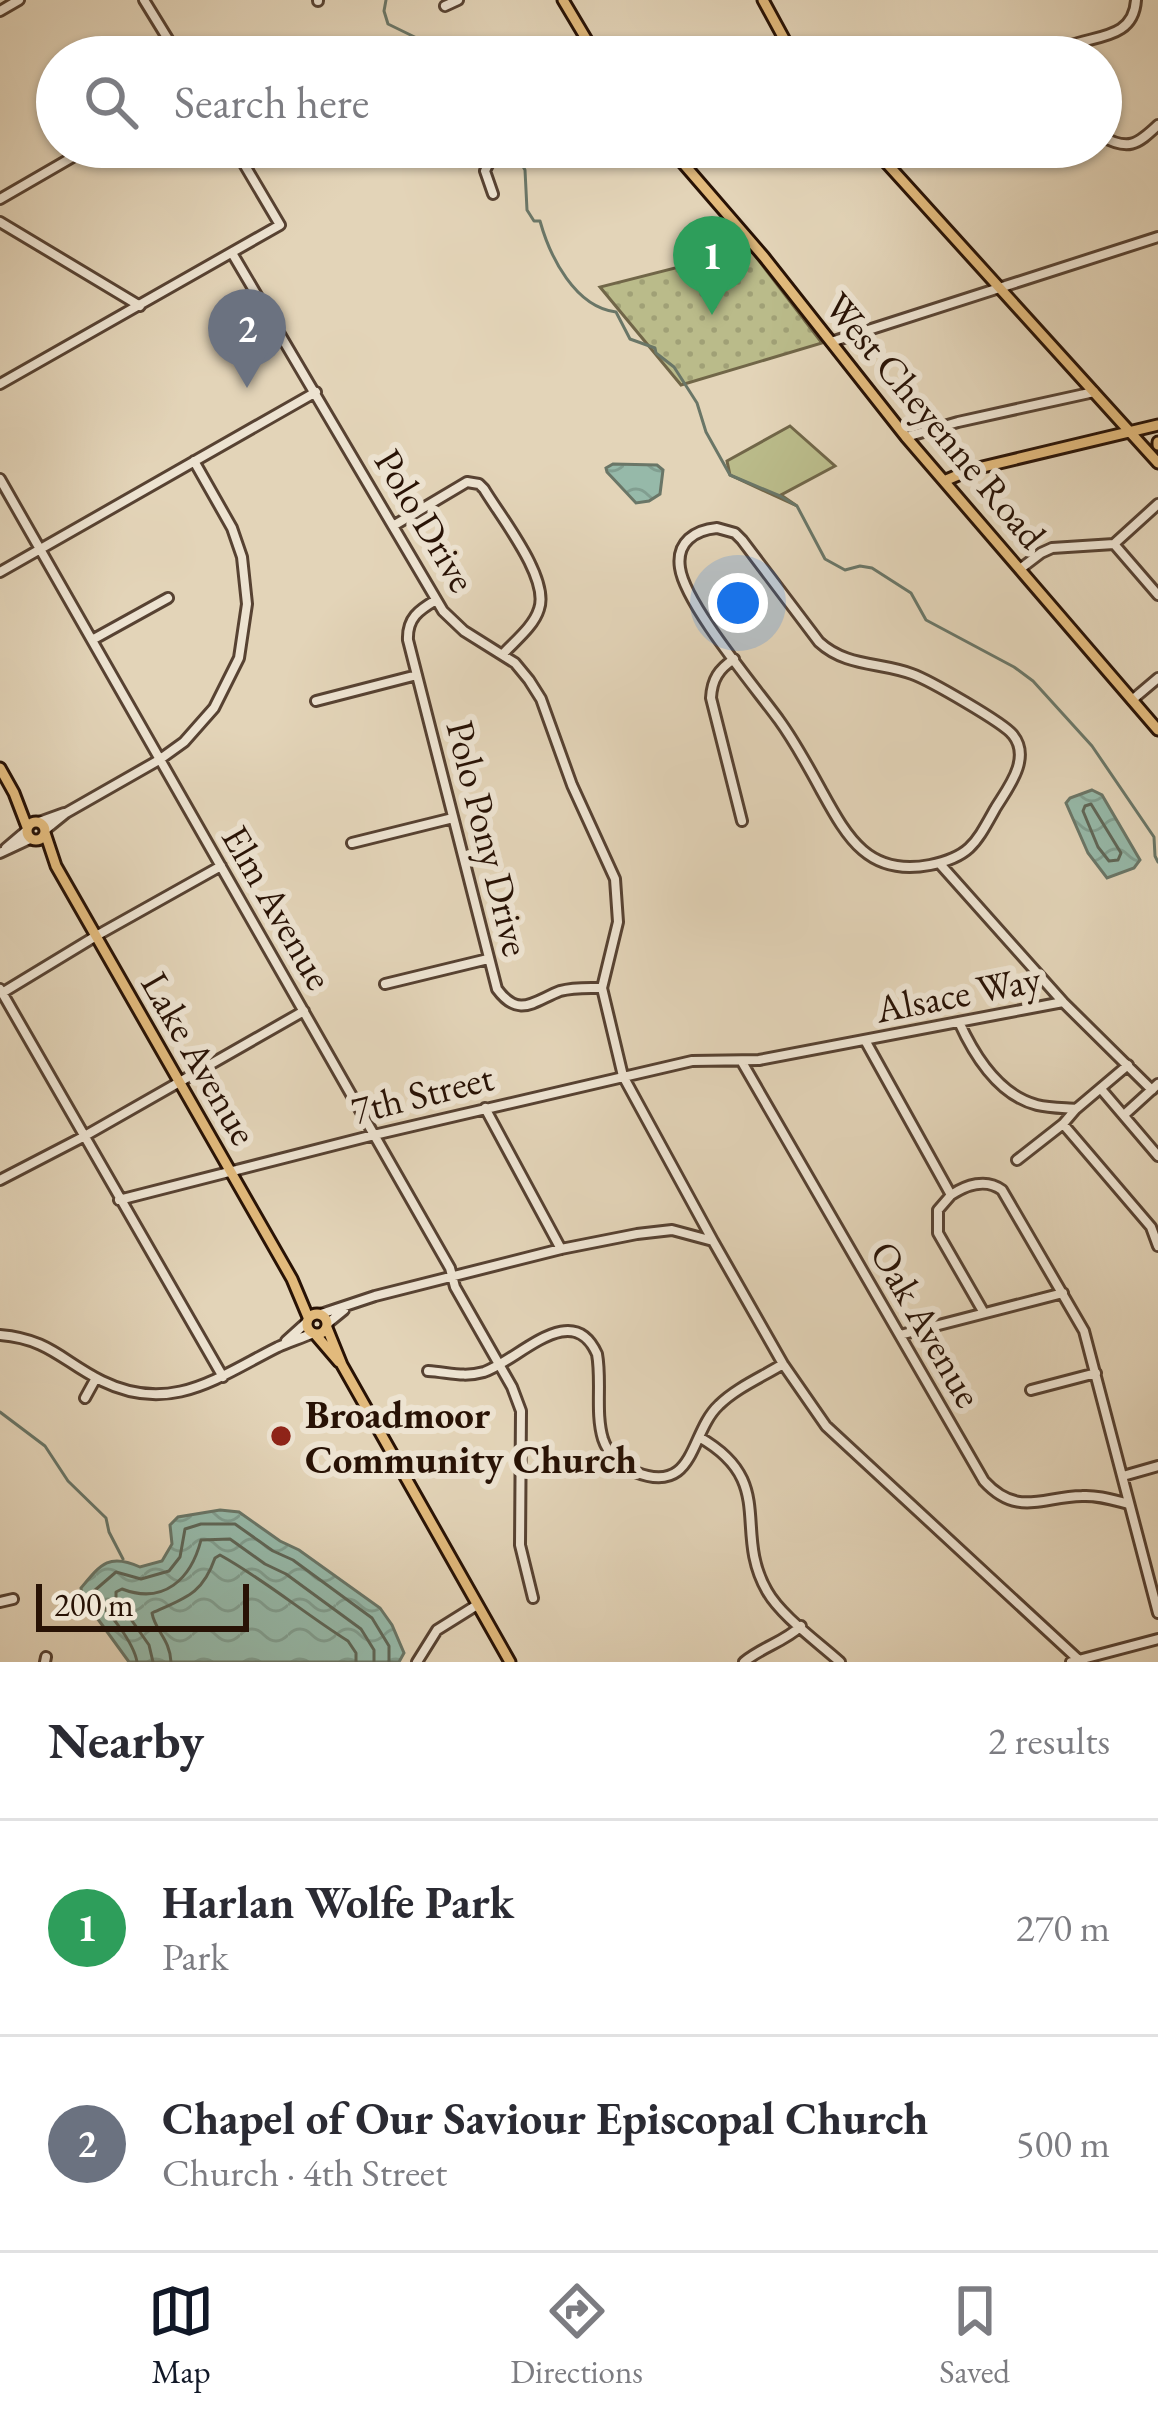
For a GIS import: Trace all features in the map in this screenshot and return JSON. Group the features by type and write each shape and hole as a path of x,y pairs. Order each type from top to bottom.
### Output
{"main road":[{"path":"562,0 583,36"},
{"path":"763,0 783,36"},
{"name":"West Cheyenne Road","path":"687,168 906,437 1158,730"},
{"path":"891,168 1158,463"},
{"path":"944,481 970,470 1158,425"},
{"name":"Lake Avenue","path":"0,768 510,1662"},
{"name":"Lake Avenue","path":"318,1320 314,1334 342,1365"}],"street":[{"path":"0,11 19,0"},
{"path":"144,0 166,36"},
{"path":"445,6 458,0"},
{"path":"1100,36 1122,30 1134,16 1136,0"},
{"path":"1122,145 1143,139 1157,127"},
{"path":"0,199 54,168"},
{"path":"0,384 280,225 246,168"},
{"path":"486,168 493,194"},
{"path":"0,222 140,306"},
{"path":"831,342 1158,237"},
{"name":"Polo Drive","path":"232,253 436,600 464,631 523,671 541,699 572,785 615,879 618,922 602,988 623,1076 783,1364 813,1410 853,1454 1077,1661"},
{"path":"0,572 316,392"},
{"path":"906,437 1094,392"},
{"path":"3,851 159,760 194,732 214,708 238,658 246,622 245,572 238,542 194,461"},
{"name":"Elm Avenue","path":"0,479 512,1387 521,1411 520,1545 533,1598"},
{"path":"393,526 466,482 484,489 541,588 536,615 503,654"},
{"path":"1021,569 1052,548 1114,544 1158,504"},
{"path":"707,529 735,533 833,654 917,675 1012,733 1020,753 1016,774 976,843 956,859 897,867 873,858 838,820 783,726 734,659 700,610 679,567 685,542 707,529"},
{"path":"1114,544 1158,595"},
{"path":"92,640 168,598"},
{"name":"Polo Pony Drive","path":"436,600 417,612 408,632 496,989 514,1004 535,1004 572,988 602,988"},
{"path":"734,659 714,679 711,698 742,821"},
{"path":"316,701 417,675"},
{"path":"1132,700 1158,679"},
{"path":"352,843 454,818"},
{"path":"939,863 1064,1002"},
{"path":"221,866 1,991 223,1377"},
{"path":"386,984 488,959"},
{"name":"Alsace Way","path":"742,1062 1064,1002 1155,1087 1124,1115"},
{"path":"0,1180 304,1011"},
{"path":"959,1022 978,1061 1017,1095 1041,1106 1076,1109"},
{"path":"866,1041 950,1195"},
{"name":"7th Street","path":"119,1200 623,1076 692,1061 742,1062"},
{"name":"Oak Avenue","path":"742,1062 984,1481 1006,1500 1026,1503 1089,1496 1129,1504"},
{"path":"1017,1160 1128,1065"},
{"path":"1101,1089 1158,1156"},
{"path":"485,1108 561,1250"},
{"path":"1063,1124 1151,1227 1158,1246"},
{"path":"984,1313 938,1233 938,1210 950,1195 979,1184 1003,1190 1084,1331 1158,1613"},
{"path":"0,1335 46,1345 124,1390 154,1394 191,1390 281,1346 318,1320 375,1296 654,1231 687,1232 713,1241"},
{"path":"899,1335 1063,1293"},
{"path":"428,1371 465,1376 499,1366 553,1332 586,1336 597,1354 601,1431 609,1451 617,1461 645,1475 674,1474 688,1460 720,1403 783,1364"},
{"path":"281,1346 314,1334"},
{"path":"1030,1390 1096,1373"},
{"path":"85,1398 96,1378"},
{"path":"699,1437 736,1466 746,1486 764,1587 776,1604 840,1662"},
{"path":"1124,1476 1158,1466"},
{"path":"0,1602 13,1599"},
{"path":"416,1662 437,1630 477,1605"},
{"path":"744,1662 789,1638 801,1626"},
{"path":"1077,1661 1158,1639"}],"green space":[{"path":"750,249 822,343 681,385 600,287"},
{"path":"790,426 835,466 781,495 797,506 730,475 727,461"}],"water":[{"path":"613,464 657,465 663,470 660,494 636,503 607,472"},
{"path":"1092,790 1102,795 1140,860 1134,868 1107,878 1088,853 1066,803"},
{"path":"239,1512 380,1608 404,1653 399,1662 129,1662 92,1611 83,1606 81,1588 106,1563 121,1561 140,1567 162,1561 172,1544 170,1525 178,1517"}],"waterway":[{"path":"386,0 388,24 413,36"},
{"path":"524,168 527,210 534,221 540,221 566,278 588,301 616,312 630,339 655,348 674,367 697,403 706,432 730,475 797,506 825,559 845,570 872,568 911,593 926,620 1033,681 1092,746 1154,837 1158,862"},
{"path":"0,1412 45,1446 68,1481 106,1518 123,1559"}],"place":[{"name":"Harlan Wolfe Park","path":"712,315"},
{"name":"Chapel of Our Saviour Episcopal Church","path":"247,388"},
{"name":"Broadmoor Community Church","path":"281,1436"}]}
